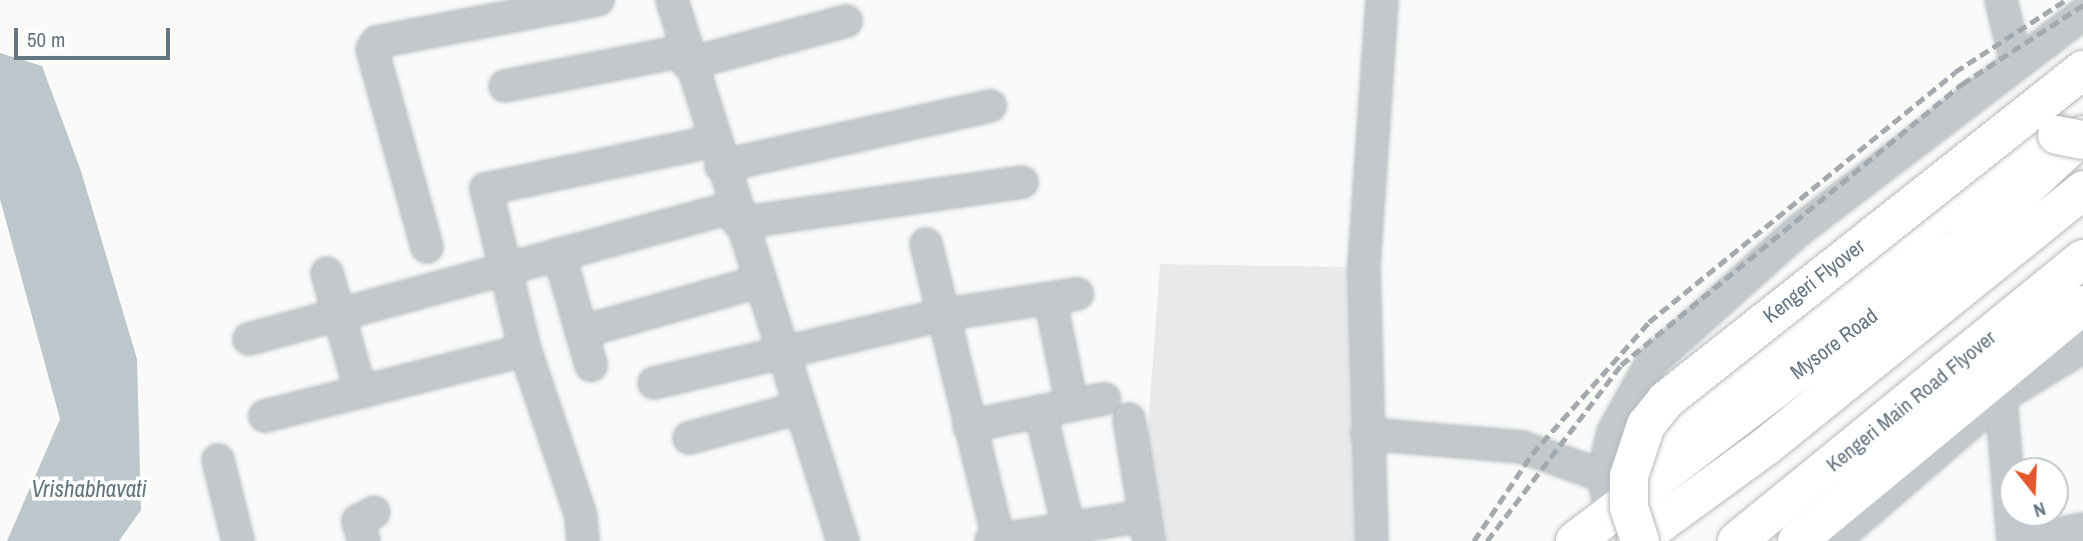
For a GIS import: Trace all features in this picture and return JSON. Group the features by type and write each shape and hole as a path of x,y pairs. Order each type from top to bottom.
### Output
{"main road":[{"name":"Kengeri Flyover","path":"1638,541 1629,507 1629,476 1646,425 1666,400 2083,70"},
{"name":"Kengeri Flyover","path":"1624,503 1695,420 2019,150 2057,135 2083,138"},
{"name":"Mysore Road","path":"1575,541 1963,246 2083,138"},
{"name":"Mysore Road","path":"1638,541 1776,439 2083,190"},
{"name":"Kengeri Main Road Flyover","path":"1737,541 2083,259"},
{"path":"1816,536 2083,305"}],"street":[{"path":"427,247 372,49 377,42 598,0"},
{"path":"672,0 686,57 843,541"},
{"path":"1372,541 1364,265 1382,0"},
{"path":"2001,0 2016,62"},
{"path":"1603,476 1613,432 1652,362 1798,231 2016,62 2083,14"},
{"path":"505,86 686,57 846,21"},
{"path":"579,540 581,516 525,350 486,189 989,106"},
{"path":"249,339 559,254 737,215 1022,182"},
{"path":"926,244 996,540 1071,532 1146,529 1129,419"},
{"path":"559,254 591,366"},
{"path":"327,273 361,392"},
{"path":"580,332 758,282"},
{"path":"654,383 780,350 941,315 1064,296 1072,404"},
{"path":"1816,536 2001,397 2083,347"},
{"path":"264,416 525,350"},
{"path":"2001,397 2012,541"},
{"path":"969,426 1104,399"},
{"path":"689,438 799,408"},
{"path":"1040,411 1071,532"},
{"path":"1367,434 1522,447 1603,476 1624,503"},
{"path":"218,460 238,541"},
{"path":"365,541 358,521 374,512"},
{"path":"2021,541 2083,529"}],"shaded area":[{"path":"1160,264 1356,267 1362,541 1159,541 1145,468"}],"water":[{"name":"Vrishabhavati","path":"0,53 42,66 81,171 137,359 141,510 119,541 7,541 60,419 0,199"}],"railway":[{"path":"1474,541 1532,454 1649,322 1955,72 2066,0"},
{"path":"1487,541 1621,365 1962,84 2083,5"}]}
